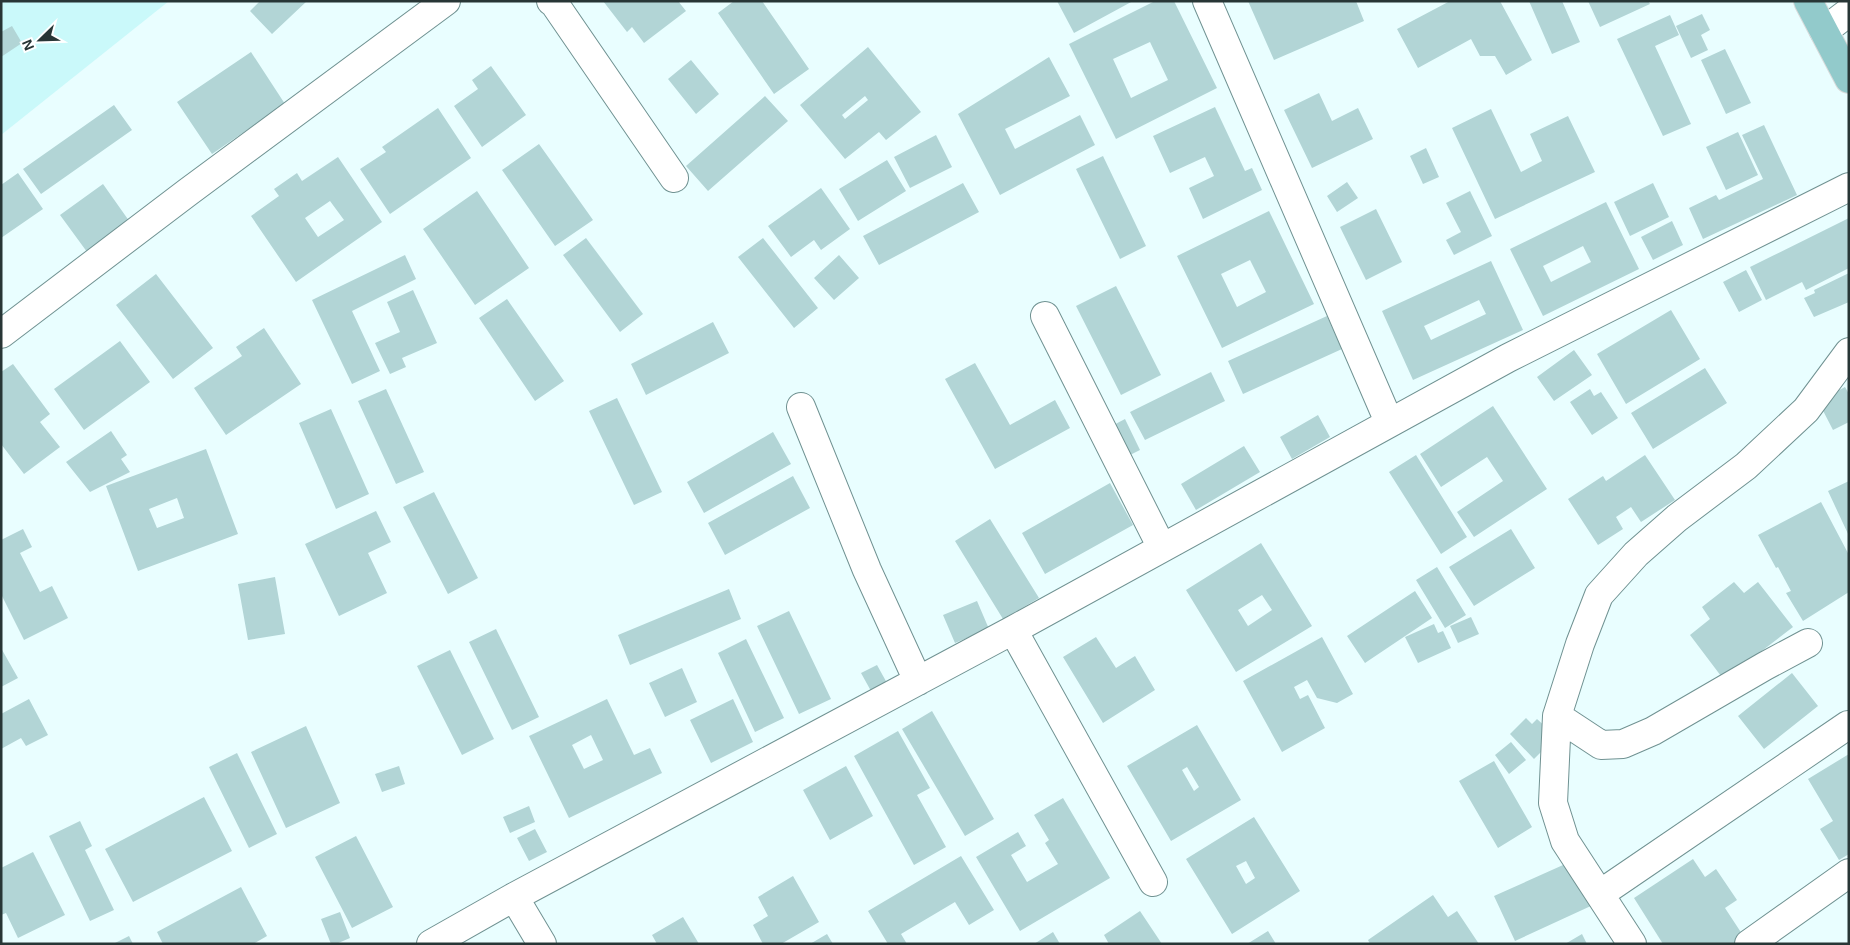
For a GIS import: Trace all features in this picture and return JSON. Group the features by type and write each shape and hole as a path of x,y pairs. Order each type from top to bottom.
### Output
{"main road":[{"path":"1808,1 1849,79"}],"street":[{"path":"1,334 188,192 446,1"},
{"path":"550,1 554,3 674,178"},
{"path":"1207,1 1389,422"},
{"path":"1824,31 1849,12"},
{"path":"431,944 514,897 1013,630 1508,358 1849,188"},
{"path":"1045,316 1162,548"},
{"path":"1632,944 1565,841 1554,803 1557,716 1598,595 1636,554 1676,518 1746,466 1806,410 1849,352"},
{"path":"801,407 867,570 918,681"},
{"path":"1013,630 1153,882"},
{"path":"1557,716 1601,745 1623,744 1653,731 1808,643"},
{"path":"1600,894 1848,725"},
{"path":"1749,944 1849,873"},
{"path":"514,897 542,944"}],"shaded area":[{"path":"1,1 169,1 1,135"}],"building":[{"path":"260,1 307,1 272,34 250,11"},
{"path":"603,1 678,1 686,11 644,43 632,27 627,32"},
{"path":"734,1 762,1 809,69 774,94 718,13"},
{"path":"1057,1 1133,1 1074,33"},
{"path":"1155,1 1174,1 1217,88 1116,139 1069,44","holes":["1150,42 1168,80 1131,98 1113,59"]},
{"path":"1248,1 1356,1 1364,21 1274,60"},
{"path":"1450,1 1500,1 1532,60 1506,75 1495,56 1480,56 1471,39 1418,68 1397,29"},
{"path":"1529,1 1562,1 1580,42 1552,54"},
{"path":"1588,1 1648,1 1650,4 1600,27"},
{"path":"1702,14 1710,30 1701,35 1708,50 1691,58 1676,26"},
{"path":"1670,15 1679,35 1655,46 1691,124 1663,136 1617,39"},
{"path":"12,26 22,43 1,57 1,32"},
{"path":"868,47 921,112 886,140 879,132 845,159 800,105","holes":["865,96 868,100 845,119 842,115"]},
{"path":"1725,49 1751,103 1726,114 1701,60"},
{"path":"251,52 285,104 212,154 177,102"},
{"path":"1049,57 1070,96 1005,129 1015,149 1080,115 1095,145 1000,195 958,114"},
{"path":"691,60 719,94 696,114 668,79"},
{"path":"491,66 526,115 482,147 454,106 478,89 472,80"},
{"path":"1319,93 1332,121 1358,108 1373,139 1312,168 1284,110"},
{"path":"765,96 788,121 708,191 686,166"},
{"path":"114,105 132,130 41,194 23,169"},
{"path":"1215,107 1245,171 1252,168 1262,190 1203,219 1189,188 1214,176 1205,157 1170,173 1153,136"},
{"path":"438,108 471,158 390,214 360,169 386,152 382,147"},
{"path":"1491,109 1521,172 1542,161 1530,134 1568,116 1595,172 1495,219 1452,128"},
{"path":"1764,125 1797,195 1703,239 1689,208 1716,195 1719,200 1763,179 1742,135"},
{"path":"1738,132 1758,175 1726,190 1706,147"},
{"path":"936,135 952,167 910,188 894,157"},
{"path":"539,144 593,220 555,246 502,170"},
{"path":"1426,148 1439,177 1423,184 1410,156"},
{"path":"1103,156 1146,246 1120,259 1076,169"},
{"path":"338,157 382,222 296,282 251,216 279,196 274,189 297,173 302,181","holes":["330,201 344,220 318,237 305,218"]},
{"path":"887,160 906,191 858,221 839,189"},
{"path":"18,173 43,209 1,238 1,185"},
{"path":"1347,182 1358,198 1337,212 1327,196"},
{"path":"963,183 979,212 879,265 863,236"},
{"path":"1653,183 1669,217 1630,236 1614,202"},
{"path":"103,184 132,225 90,256 60,215"},
{"path":"821,188 850,229 821,250 814,240 791,257 768,226"},
{"path":"477,191 529,268 475,305 423,229"},
{"path":"1470,191 1492,236 1454,255 1446,240 1461,232 1446,203"},
{"path":"1606,202 1639,269 1543,316 1510,249","holes":["1583,246 1591,262 1551,282 1543,266"]},
{"path":"1376,209 1402,262 1366,280 1340,227"},
{"path":"1269,211 1314,304 1222,348 1177,256","holes":["1250,260 1266,292 1237,307 1221,274"]},
{"path":"1849,218 1849,268 1806,290 1802,282 1766,300 1750,267"},
{"path":"1672,221 1683,245 1653,260 1641,237"},
{"path":"586,238 643,314 620,332 563,255"},
{"path":"763,238 818,308 794,328 738,257"},
{"path":"405,255 416,279 352,311 380,371 352,384 312,300"},
{"path":"839,255 859,278 834,300 814,278"},
{"path":"1491,261 1523,330 1413,380 1382,311","holes":["1479,300 1486,314 1431,340 1424,326"]},
{"path":"1746,270 1762,300 1739,312 1723,282"},
{"path":"1849,273 1849,302 1814,317 1804,298 1815,293 1814,290"},
{"path":"156,274 213,348 173,379 116,305"},
{"path":"1116,286 1161,375 1121,395 1076,306"},
{"path":"413,290 437,343 402,358 406,367 390,374 375,343 400,332 387,302"},
{"path":"507,299 564,381 535,401 479,318"},
{"path":"1671,310 1700,359 1626,404 1597,354"},
{"path":"1327,316 1342,349 1243,394 1228,361"},
{"path":"713,322 729,353 646,395 631,364"},
{"path":"264,328 301,384 226,435 194,388 242,356 236,347"},
{"path":"120,341 150,382 84,430 54,389"},
{"path":"1574,350 1592,375 1554,401 1537,377"},
{"path":"975,363 1010,425 1055,400 1070,428 995,469 945,379"},
{"path":"13,364 50,414 40,422 60,447 24,474 1,444 1,372"},
{"path":"1705,368 1727,403 1653,449 1631,413"},
{"path":"1211,372 1225,401 1145,440 1130,412"},
{"path":"1845,387 1849,394 1849,422 1833,430 1818,401"},
{"path":"386,389 424,472 396,484 358,401"},
{"path":"1590,389 1594,396 1601,392 1618,418 1592,435 1570,402"},
{"path":"617,398 662,492 634,505 589,411"},
{"path":"1493,406 1547,489 1474,537 1457,512 1503,481 1487,457 1441,487 1420,454"},
{"path":"331,409 369,494 336,509 299,423"},
{"path":"1318,415 1330,437 1292,459 1280,437"},
{"path":"1125,419 1140,450 1122,459 1106,429"},
{"path":"111,431 127,455 121,459 130,472 90,492 66,462"},
{"path":"773,432 791,464 704,513 687,482"},
{"path":"1244,446 1260,472 1196,510 1181,484"},
{"path":"206,449 238,534 138,571 106,486","holes":["177,498 184,518 157,528 149,509"]},
{"path":"1416,455 1467,537 1441,554 1389,472"},
{"path":"1645,455 1675,500 1641,522 1631,507 1616,517 1623,529 1598,545 1568,499 1603,476 1606,481"},
{"path":"793,476 810,508 725,555 708,523"},
{"path":"1849,481 1849,536 1828,491"},
{"path":"1110,483 1133,525 1045,574 1022,533"},
{"path":"434,492 478,578 448,594 403,507"},
{"path":"1821,502 1849,555 1849,592 1803,621 1786,593 1791,591 1758,535"},
{"path":"376,511 391,542 368,553 387,593 339,616 305,544"},
{"path":"990,519 1039,598 1003,619 955,541"},
{"path":"23,529 32,547 20,553 40,592 52,586 68,618 24,640 1,594 1,540"},
{"path":"1511,529 1535,568 1474,606 1449,567"},
{"path":"1261,543 1312,626 1236,672 1186,590","holes":["1262,595 1272,610 1248,626 1238,610"]},
{"path":"1437,567 1466,615 1445,628 1416,580"},
{"path":"275,577 285,634 248,640 238,584"},
{"path":"1734,582 1744,593 1758,582 1793,627 1724,680 1690,635 1710,619 1702,607"},
{"path":"729,589 741,619 630,665 618,635"},
{"path":"1415,591 1432,618 1365,663 1347,636"},
{"path":"977,601 989,629 955,643 943,615"},
{"path":"789,611 831,699 799,714 757,626"},
{"path":"1471,617 1479,634 1458,643 1450,626"},
{"path":"1434,624 1438,633 1443,631 1451,648 1418,663 1405,637"},
{"path":"496,629 539,717 512,730 469,642"},
{"path":"1096,637 1116,668 1135,656 1155,690 1103,723 1063,657"},
{"path":"1322,637 1353,694 1337,703 1317,698 1307,680 1294,687 1300,699 1308,695 1325,728 1282,752 1243,681"},
{"path":"746,639 784,718 755,732 718,653"},
{"path":"1,648 18,678 1,687"},
{"path":"450,650 494,739 462,755 417,666"},
{"path":"877,665 887,683 871,691 861,673"},
{"path":"682,668 697,702 665,717 649,683"},
{"path":"1792,673 1818,706 1764,749 1738,716"},
{"path":"29,699 48,735 26,746 21,738 1,749 1,714"},
{"path":"607,699 634,755 650,748 662,773 569,818 529,736","holes":["591,735 603,760 584,769 572,745"]},
{"path":"733,699 753,742 711,763 690,720"},
{"path":"932,711 994,819 965,836 902,729"},
{"path":"1526,718 1532,724 1537,719 1548,729 1542,735 1550,743 1534,759 1510,734"},
{"path":"1197,725 1241,800 1171,841 1127,766","holes":["1187,767 1199,787 1194,791 1182,770"]},
{"path":"306,726 340,803 286,828 251,752"},
{"path":"898,731 930,788 917,795 946,847 914,865 854,756"},
{"path":"1511,742 1526,760 1509,774 1495,755"},
{"path":"237,753 277,834 249,848 209,767"},
{"path":"1849,754 1849,854 1839,860 1820,829 1833,821 1808,779"},
{"path":"1494,761 1532,827 1498,848 1459,781"},
{"path":"399,766 405,784 382,792 375,774"},
{"path":"846,766 873,816 830,840 803,790"},
{"path":"204,797 232,851 133,902 105,849"},
{"path":"1063,798 1110,878 1020,931 976,857 1018,832 1026,846 1011,855 1027,882 1058,864 1045,843 1049,840 1034,815"},
{"path":"529,806 535,822 510,833 503,817"},
{"path":"1254,817 1300,891 1232,934 1186,859","holes":["1246,861 1255,878 1246,884 1236,866"]},
{"path":"80,821 92,846 85,850 114,910 90,921 49,836"},
{"path":"535,829 547,852 529,861 517,838"},
{"path":"356,836 393,907 352,928 315,857"},
{"path":"33,852 65,915 18,938 6,913 1,915 1,868"},
{"path":"961,856 994,910 969,925 955,902 901,934 907,944 888,944 868,911"},
{"path":"1693,859 1705,877 1716,869 1737,900 1725,908 1744,937 1733,944 1663,944 1634,898"},
{"path":"1572,861 1593,905 1515,941 1494,896"},
{"path":"793,876 819,922 781,944 763,944 753,925 768,916 758,897"},
{"path":"241,887 267,936 253,944 163,944 157,932"},
{"path":"1433,895 1448,917 1457,911 1479,944 1370,944 1368,940"},
{"path":"1140,911 1162,944 1109,944 1104,935"},
{"path":"340,912 350,938 336,944 331,944 321,919"},
{"path":"683,917 699,944 657,944 652,935"},
{"path":"1268,931 1276,944 1247,944"},
{"path":"1053,932 1060,944 1034,944"},
{"path":"827,934 833,944 810,944"},
{"path":"1582,934 1587,944 1565,944"},
{"path":"129,936 133,944 113,944"}]}
